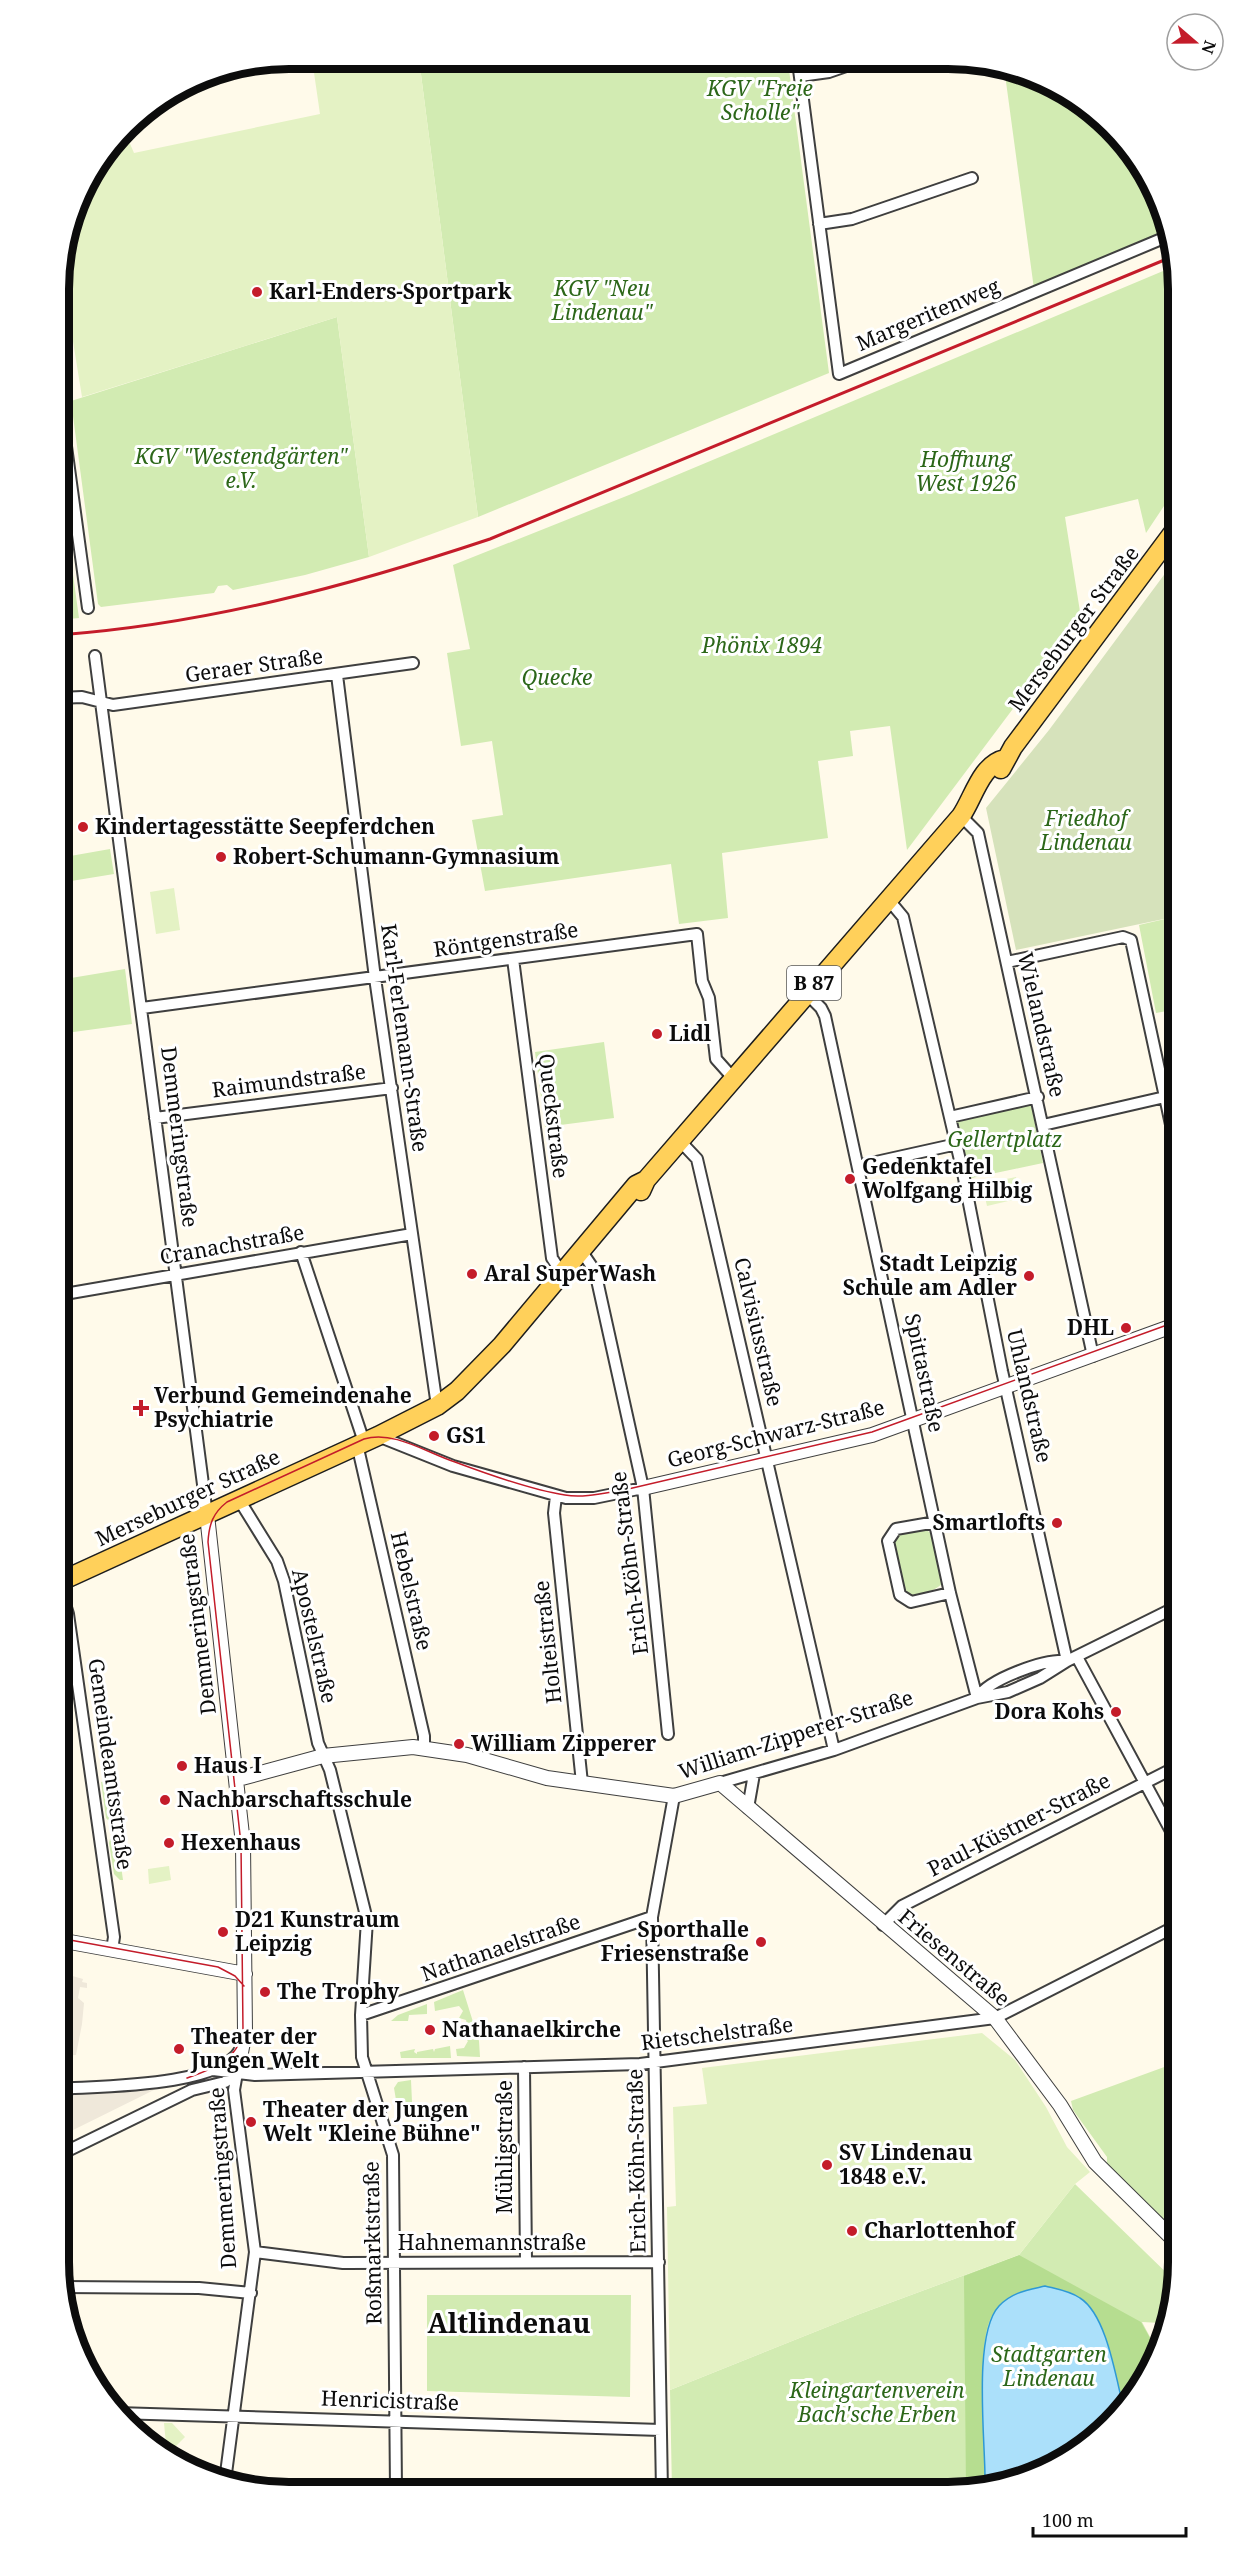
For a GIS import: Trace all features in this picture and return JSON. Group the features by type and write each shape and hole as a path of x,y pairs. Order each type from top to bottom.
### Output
{"main road":[{"name":"Merseburger Straße","path":"69,1578 207,1515 238,1498 367,1441 437,1406 457,1391 493,1356 582,1252 592,1248 609,1231 643,1189 646,1180 966,809 977,785 997,762 1005,759 1168,539"}],"street":[{"name":"Margeritenweg","path":"799,69 839,374 1162,239"},
{"path":"800,76 838,69"},
{"path":"819,224 852,219 972,178"},
{"path":"69,468 88,608"},
{"name":"Demmeringstraße","path":"95,656 207,1515 238,1779 243,1844 245,2032 243,2044 231,2072 255,2252 226,2473"},
{"name":"Geraer Straße","path":"69,698 82,697 113,705 412,663"},
{"name":"Karl-Ferlemann-Straße","path":"337,675 375,978 437,1406"},
{"name":"Wielandstraße","path":"966,809 978,833 1038,1097 1093,1356"},
{"name":"Uhlandstraße","path":"888,899 903,917 957,1144 1006,1387 1072,1659 1168,1826"},
{"name":"Röntgenstraße","path":"142,1008 697,934 702,981 709,998 716,1059 733,1078"},
{"path":"1007,962 1123,937 1131,940 1168,1107"},
{"name":"Queckstraße","path":"513,959 552,1258 563,1275"},
{"name":"Spittastraße","path":"806,993 821,1008 825,1016 950,1593 976,1698"},
{"name":"Raimundstraße","path":"155,1118 392,1088"},
{"path":"950,1117 1038,1097"},
{"path":"1043,1125 1166,1097"},
{"name":"Calvisiusstraße","path":"681,1141 697,1159 834,1750"},
{"path":"858,1166 957,1144"},
{"name":"Cranachstraße","path":"69,1293 412,1234"},
{"name":"Hebelstraße","path":"301,1252 367,1441 424,1736 424,1747"},
{"name":"Erich-Köhn-Straße","path":"582,1252 595,1271 643,1488 668,1734"},
{"name":"Georg-Schwarz-Straße","path":"367,1441 556,1496 594,1498 872,1435 1168,1328"},
{"name":"Holteistraße","path":"556,1496 554,1513 582,1783"},
{"name":"Apostelstraße","path":"238,1498 246,1516 277,1561 284,1581 318,1743 323,1756"},
{"path":"936,1522 896,1529 888,1541 900,1595 911,1602 950,1593"},
{"name":"William-Zipperer-Straße","path":"238,1779 323,1756 424,1747 466,1755 535,1775 674,1796 834,1750 976,1698 1008,1692 1030,1683 1072,1659 1168,1611"},
{"name":"Gemeindeamtsstraße","path":"69,1623 114,1937 112,1950"},
{"name":"Roßmarktstraße","path":"323,1756 330,1770 367,1920 361,2015 365,2071 393,2155 396,2482"},
{"name":"Paul-Küstner-Straße","path":"883,1925 902,1906 1168,1771"},
{"path":"748,1808 753,1774"},
{"name":"Friesenstraße","path":"720,1783 883,1925 995,2018 1060,2105 1095,2162 1168,2234"},
{"name":"Erich-Köhn-Straße","path":"662,2482 652,1917 674,1796"},
{"name":"Nathanaelstraße","path":"361,2015 652,1917"},
{"name":"Rietschelstraße","path":"213,2070 255,2075 654,2062 995,2018 1168,1930"},
{"path":"69,1942 245,1974"},
{"path":"69,2088 187,2078 230,2062 243,2044"},
{"name":"Mühligstraße","path":"524,2067 526,2262"},
{"path":"69,2150 192,2090 225,2082 231,2072"},
{"name":"Hahnemannstraße","path":"255,2252 342,2263 658,2262"},
{"path":"70,2287 199,2288 251,2293"},
{"name":"Henricistraße","path":"129,2413 234,2414 661,2430"}],"green space":[{"name":"Karl-Enders-Sportpark","path":"313,69 420,69 478,517 369,557 337,317 82,397 69,317 69,274 76,232 98,179 128,139 134,153 320,114"},
{"name":"KGV \"Neu Lindenau\"","path":"420,69 789,69 829,373 478,517"},
{"path":"1005,76 1058,98 1104,133 1139,179 1161,234 1034,289"},
{"path":"1167,269 1168,500 1146,533 1138,499 1065,517 1081,618 907,850 890,726 850,731 853,756 818,761 828,838 722,853 728,918 679,924 671,864 485,891 472,820 503,815 492,741 461,746 447,653 470,649 453,565 629,495"},
{"name":"KGV \"Westendgärten\" e.V.","path":"337,317 369,557 305,575 233,590 227,585 218,586 214,593 101,607 98,604 71,401"},
{"path":"69,545 79,618 69,619"},
{"name":"Friedhof Lindenau","path":"1168,569 1168,918 1016,950 986,808 1049,730"},
{"path":"110,849 114,874 69,881 69,856"},
{"path":"174,888 180,930 156,934 150,892"},
{"path":"1168,918 1168,1011 1156,1013 1139,925"},
{"path":"125,969 132,1024 69,1033 69,978"},
{"path":"604,1042 614,1118 545,1127 535,1052"},
{"name":"Gellertplatz","path":"1031,1104 1043,1163 967,1179 954,1121"},
{"path":"1016,1177 1021,1198 987,1206 982,1184"},
{"path":"924,1529 931,1533 942,1584 924,1593 905,1594 893,1541 899,1533"},
{"path":"108,1781 114,1823 112,1824 106,1818 101,1782"},
{"path":"117,1837 123,1880 114,1874 109,1843 110,1839"},
{"path":"169,1866 171,1880 149,1884 148,1869"},
{"path":"463,1990 479,2041 480,2057 457,2056 456,2049 464,2048 468,2041 462,2035 468,2029 466,2020 459,2018 463,2011 459,2006 435,2011 434,2002"},
{"path":"427,2004 427,2014 409,2015 408,2021 391,2021 398,2015"},
{"name":"Charlottenhof","path":"982,2033 1015,2060 1046,2107 1067,2147 1090,2172 1075,2184 1019,2255 857,2315 670,2390 667,2207 676,2206 673,2107 707,2104 702,2068"},
{"path":"450,2046 451,2058 401,2058 400,2052 415,2049 414,2052 417,2054 417,2052 433,2049 434,2052 435,2049"},
{"path":"1168,2066 1168,2224 1107,2166 1107,2157 1073,2110 1071,2101"},
{"path":"411,2080 412,2102 415,2102 416,2111 398,2112 394,2088 398,2082"},
{"name":"Kleingartenverein Bach'sche Erben","path":"1075,2184 1168,2274 1160,2323 1142,2322 1153,2342 1139,2372 1104,2418 1058,2453 1005,2475 963,2482 672,2482 670,2390 857,2315 1019,2255"},
{"path":"1019,2255 1141,2322 1152,2342 1139,2372 1121,2398 1107,2344 1087,2307 1072,2294 1052,2288 1027,2290 1009,2298 990,2319 985,2340 985,2403 991,2478 966,2482 964,2276"},
{"path":"427,2295 631,2295 630,2397 427,2391"},
{"path":"164,2423 172,2423 185,2437 173,2449 166,2444"}],"shaded area":[{"path":"69,1975 83,1979 82,1982 87,1983 87,1988 80,1987 78,1998 84,2003 76,2055 69,2055"},
{"path":"141,2086 162,2086 69,2132 69,2094"}],"water":[{"name":"Stadtgarten Lindenau","path":"1045,2286 1068,2292 1089,2306 1104,2333 1121,2398 1104,2418 1058,2453 1005,2475 986,2479 982,2388 986,2339 991,2320 999,2306 1020,2292"}],"tram line":[{"path":"187,2078 215,2067 230,2057 243,2031 241,1844 208,1542 213,1519 218,1510 227,1502 364,1439 375,1437 399,1440 495,1476 552,1493 579,1496 624,1490 872,1432 1168,1325"},
{"path":"69,1940 218,1967 235,1976 244,1986"}],"railway":[{"path":"69,634 169,622 277,600 384,572 490,539 1166,259"}],"place":[{"name":"Karl-Enders-Sportpark","path":"257,292"},
{"name":"Kindertagesstätte Seepferdchen","path":"83,827"},
{"name":"Robert-Schumann-Gymnasium","path":"221,857"},
{"name":"Lidl","path":"657,1034"},
{"name":"Gedenktafel Wolfgang Hilbig","path":"850,1179"},
{"name":"Aral SuperWash","path":"472,1274"},
{"name":"Stadt Leipzig Schule am Adler","path":"1029,1276"},
{"name":"DHL","path":"1126,1328"},
{"name":"Verbund Gemeindenahe Psychiatrie","path":"141,1408"},
{"name":"GS1","path":"434,1436"},
{"name":"Smartlofts","path":"1057,1523"},
{"name":"Dora Kohs","path":"1116,1712"},
{"name":"William Zipperer","path":"459,1744"},
{"name":"Haus I","path":"182,1766"},
{"name":"Nachbarschaftsschule","path":"165,1800"},
{"name":"Hexenhaus","path":"169,1843"},
{"name":"D21 Kunstraum Leipzig","path":"223,1932"},
{"name":"Sporthalle Friesenstraße","path":"761,1942"},
{"name":"The Trophy","path":"265,1992"},
{"name":"Nathanaelkirche","path":"430,2030"},
{"name":"Theater der Jungen Welt","path":"179,2049"},
{"name":"Theater der Jungen Welt \"Kleine Bühne\"","path":"251,2122"},
{"name":"SV Lindenau 1848 e.V.","path":"827,2165"},
{"name":"Charlottenhof","path":"852,2231"}],"district":[{"name":"Altlindenau","path":"509,2324"}],"park label":[{"name":"KGV \"Freie Scholle\"","path":"760,101"},
{"name":"Hoffnung West 1926","path":"966,472"},
{"name":"Phönix 1894","path":"762,646"},
{"name":"Quecke","path":"557,678"}]}
